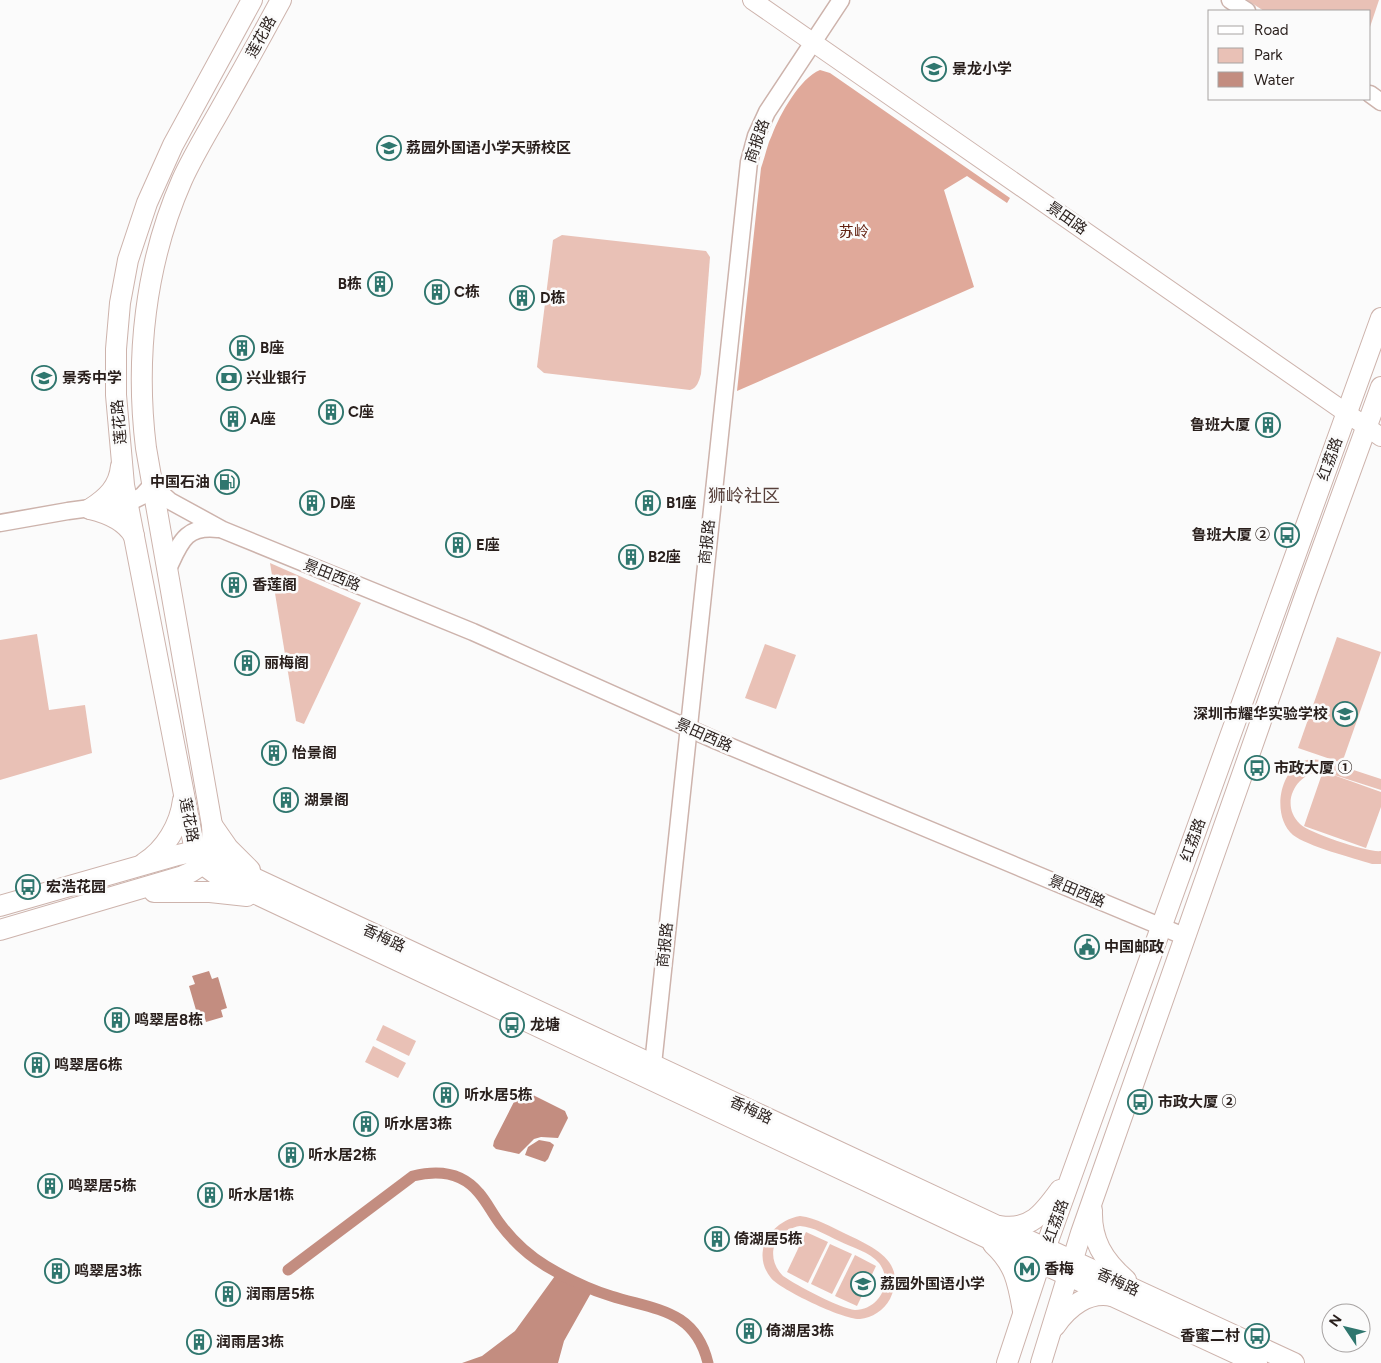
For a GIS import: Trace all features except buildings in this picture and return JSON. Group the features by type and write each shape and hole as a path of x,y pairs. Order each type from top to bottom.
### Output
{"main road":[{"name":"莲花路","path":"202,858 213,838 212,825 152,485 142,414 141,367 147,303 170,212 190,164 282,0"},
{"name":"景田路","path":"752,0 817,37"},
{"name":"景田路","path":"771,0 817,37 1375,425"},
{"name":"莲花路","path":"202,858 183,788 124,485 116,395 116,349 120,303 133,242 147,203 162,167 249,3"},
{"name":"红荔路","path":"1007,1363 1043,1256 1381,318"},
{"name":"红荔路","path":"1041,1363 1092,1202 1306,593 1375,425 1381,387"},
{"path":"90,509 105,499 114,489 120,476 122,459"},
{"path":"90,509 118,520 134,536"},
{"path":"168,711 176,717 186,714 192,708"},
{"path":"141,866 158,852 172,832 181,813 183,788"},
{"path":"212,825 236,856 265,883"},
{"path":"0,906 178,855 202,858"},
{"path":"0,930 183,876 202,858"},
{"name":"香梅路","path":"202,858 220,877 652,1072"},
{"name":"香梅路","path":"202,858 265,883 652,1072 1043,1256 1070,1268 1148,1295 1294,1363"},
{"path":"120,895 162,891 210,892 248,896 273,902"},
{"path":"1023,1314 1020,1288 1010,1265 994,1245 989,1230 1012,1227 1035,1220 1044,1212 1074,1172"},
{"path":"1092,1202 1092,1222 1098,1248 1116,1272 1148,1295"},
{"name":"香梅路","path":"1070,1268 1113,1296 1257,1363"},
{"path":"1049,1336 1070,1308 1083,1300 1099,1295 1113,1296"}],"street":[{"name":"商报路","path":"652,1072 747,170 756,136 767,112 841,0"},
{"path":"1230,0 1245,10"},
{"path":"0,523 128,503 142,496 152,485"},
{"name":"景田西路","path":"152,485 176,504 223,530 491,640 688,728 1186,937"},
{"name":"景田西路","path":"168,571 179,547 190,533 204,528 223,530"}],"green space":[{"path":"1247,0 1379,0 1371,24 1371,10 1262,10"},
{"name":"苏岭","path":"820,70 830,73 1010,198 1007,203 967,176 944,190 974,287 737,391 761,168 770,139 785,107 805,81"},
{"path":"562,235 706,251 710,257 701,374 694,388 690,390 544,373 537,367 553,240"},
{"path":"270,563 361,603 304,724 296,721"},
{"path":"37,634 49,710 85,705 92,753 0,780 0,640"},
{"path":"1337,637 1381,652 1342,763 1298,748"},
{"path":"765,644 796,655 776,709 745,698"},
{"path":"1307,760 1323,760 1381,779 1381,790 1325,772 1381,792 1381,807 1366,848 1304,826 1323,771 1313,773 1298,783 1291,799 1294,816 1300,824 1306,828 1326,837 1352,846 1381,851 1381,864 1372,864 1309,843 1293,835 1286,827 1280,805 1284,782 1297,765"},
{"path":"383,1025 416,1041 409,1056 376,1040"},
{"path":"373,1046 406,1063 398,1078 365,1062"},
{"path":"800,1216 818,1221 867,1244 885,1257 895,1275 890,1299 884,1307 869,1317 852,1318 827,1310 799,1297 771,1278 765,1268 763,1248 773,1231 780,1224","holes":["800,1226 820,1232 875,1259 883,1270 885,1278 882,1294 877,1300 864,1309 848,1309 819,1296 783,1276 777,1269 774,1261 775,1245 784,1233"]},
{"path":"806,1232 828,1242 808,1283 787,1272"},
{"path":"830,1244 852,1254 832,1294 811,1284"},
{"path":"855,1255 876,1266 857,1306 835,1296"}],"water":[{"path":"209,971 212,979 218,977 227,1008 221,1010 223,1017 206,1022 204,1015 198,1017 189,986 195,984 192,976"},
{"path":"525,1091 565,1111 568,1118 558,1138 541,1137 534,1139 519,1154 496,1149 493,1146 494,1141 517,1096 520,1092"},
{"path":"539,1140 550,1142 554,1145 545,1162 525,1155 528,1147"},
{"path":"560,1269 595,1286 564,1341 558,1363 462,1363 482,1356 515,1331"}],"waterway":[{"path":"288,1270 413,1176 431,1173 449,1174 472,1186 511,1237 539,1262 569,1279 594,1290 658,1309 683,1322 694,1332 702,1345 708,1363"}],"place":[{"name":"景龙小学","path":"934,69"},
{"name":"荔园外国语小学天骄校区","path":"389,148"},
{"name":"B栋","path":"380,284"},
{"name":"C栋","path":"437,292"},
{"name":"D栋","path":"522,298"},
{"name":"B座","path":"242,348"},
{"name":"景秀中学","path":"44,378"},
{"name":"兴业银行","path":"229,378"},
{"name":"C座","path":"331,412"},
{"name":"A座","path":"233,419"},
{"name":"鲁班大厦","path":"1268,425"},
{"name":"中国石油","path":"227,482"},
{"name":"D座","path":"312,503"},
{"name":"B1座","path":"648,503"},
{"name":"鲁班大厦 ②","path":"1287,535"},
{"name":"E座","path":"458,545"},
{"name":"B2座","path":"631,557"},
{"name":"香莲阁","path":"234,585"},
{"name":"丽梅阁","path":"247,663"},
{"name":"深圳市耀华实验学校","path":"1345,714"},
{"name":"怡景阁","path":"274,753"},
{"name":"市政大厦 ①","path":"1257,768"},
{"name":"湖景阁","path":"286,800"},
{"name":"宏浩花园","path":"28,887"},
{"name":"中国邮政","path":"1087,947"},
{"name":"鸣翠居8栋","path":"117,1020"},
{"name":"龙塘","path":"512,1025"},
{"name":"鸣翠居6栋","path":"37,1065"},
{"name":"听水居5栋","path":"446,1095"},
{"name":"市政大厦 ②","path":"1140,1102"},
{"name":"听水居3栋","path":"366,1124"},
{"name":"听水居2栋","path":"291,1155"},
{"name":"鸣翠居5栋","path":"50,1186"},
{"name":"听水居1栋","path":"210,1195"},
{"name":"倚湖居5栋","path":"717,1239"},
{"name":"香梅","path":"1027,1269"},
{"name":"鸣翠居3栋","path":"57,1271"},
{"name":"荔园外国语小学","path":"863,1284"},
{"name":"润雨居5栋","path":"228,1294"},
{"name":"倚湖居3栋","path":"749,1331"},
{"name":"香蜜二村","path":"1257,1336"},
{"name":"润雨居3栋","path":"199,1342"}],"district":[{"name":"狮岭社区","path":"744,496"}]}
